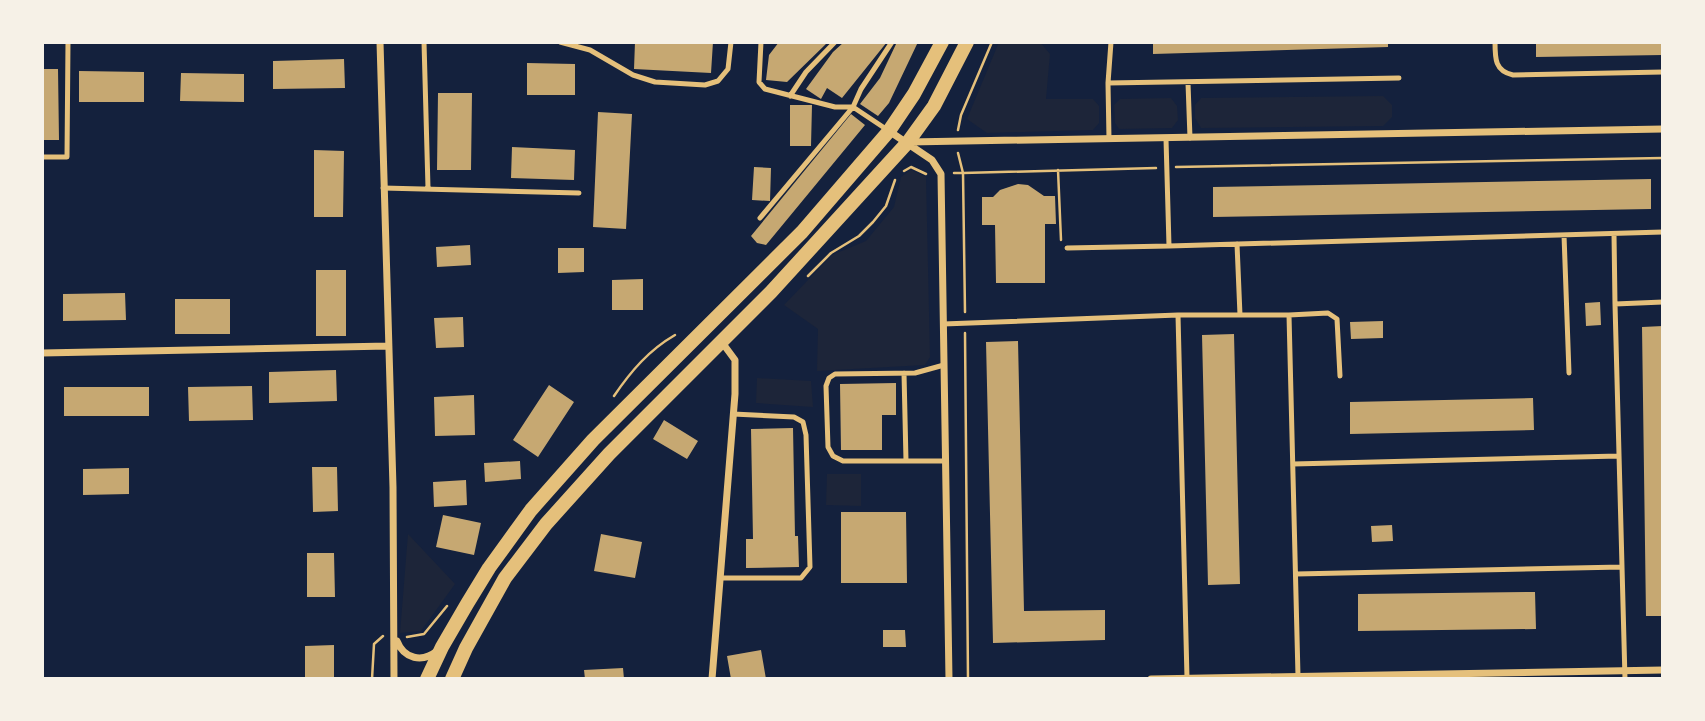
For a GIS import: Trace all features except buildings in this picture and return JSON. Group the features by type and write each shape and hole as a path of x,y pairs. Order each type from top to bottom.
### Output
{"main road":[{"path":"427,679 442,647 489,568 531,510 593,440 802,232 889,131 914,94 942,42"},
{"path":"452,679 505,578 546,524 609,454 827,233 908,142 934,106 967,42"}],"street":[{"path":"380,42 394,679"},
{"path":"908,142 1663,129"},
{"path":"889,131 932,160 941,174 948,679"},
{"path":"712,679 736,360 721,341"},
{"path":"42,353 388,346"},
{"path":"395,637 401,651 409,657 430,657 442,647"},
{"path":"1151,679 1625,675 1663,670"}],"lane":[{"path":"42,157 67,157 68,42"},
{"path":"424,42 428,188"},
{"path":"560,42 590,50 633,75 655,82 705,85 718,81 728,69 731,42"},
{"path":"761,42 759,82 765,89 835,107 853,107 889,131"},
{"path":"790,96 806,72 835,42"},
{"path":"760,218 853,107 861,89 892,42"},
{"path":"1109,140 1108,83 1111,42"},
{"path":"1495,42 1497,66 1503,73 1513,75 1663,72"},
{"path":"1108,83 1399,78"},
{"path":"1188,83 1190,138"},
{"path":"1166,139 1169,246"},
{"path":"383,188 579,193"},
{"path":"1067,248 1663,232"},
{"path":"1614,234 1625,675"},
{"path":"1564,235 1569,373"},
{"path":"1237,244 1240,315"},
{"path":"1615,304 1663,302"},
{"path":"943,324 1178,315 1328,313 1337,319 1340,376"},
{"path":"1289,314 1298,676"},
{"path":"1178,315 1187,678"},
{"path":"944,365 915,373 835,374 829,378 826,386 828,447 833,456 843,461 945,461"},
{"path":"904,373 906,461"},
{"path":"720,578 801,578 810,567 806,435 803,422 794,417 733,414"},
{"path":"1293,464 1619,456"},
{"path":"1296,574 1622,567"}],"path":[{"path":"968,679 962,173 1663,158"},
{"path":"1058,170 1060,238 1067,248"},
{"path":"802,283 831,253 859,236 873,222 886,206 896,178"}],"shaded area":[{"path":"999,42 1040,42 1050,54 1046,99 1093,99 1099,106 1099,123 1093,130 987,133 967,119"},
{"path":"1383,96 1392,105 1392,117 1383,126 1201,128 1195,118 1195,105 1201,98"},
{"path":"1171,98 1177,106 1178,120 1172,128 1119,129 1115,123 1114,105 1120,99"},
{"path":"911,170 926,177 930,357 925,365 817,371 818,329 784,305 832,255 866,241 894,207 901,177"},
{"path":"757,378 811,381 813,407 756,403"},
{"path":"827,474 861,474 861,506 826,505"},
{"path":"408,534 455,584 421,631 400,633"}]}
